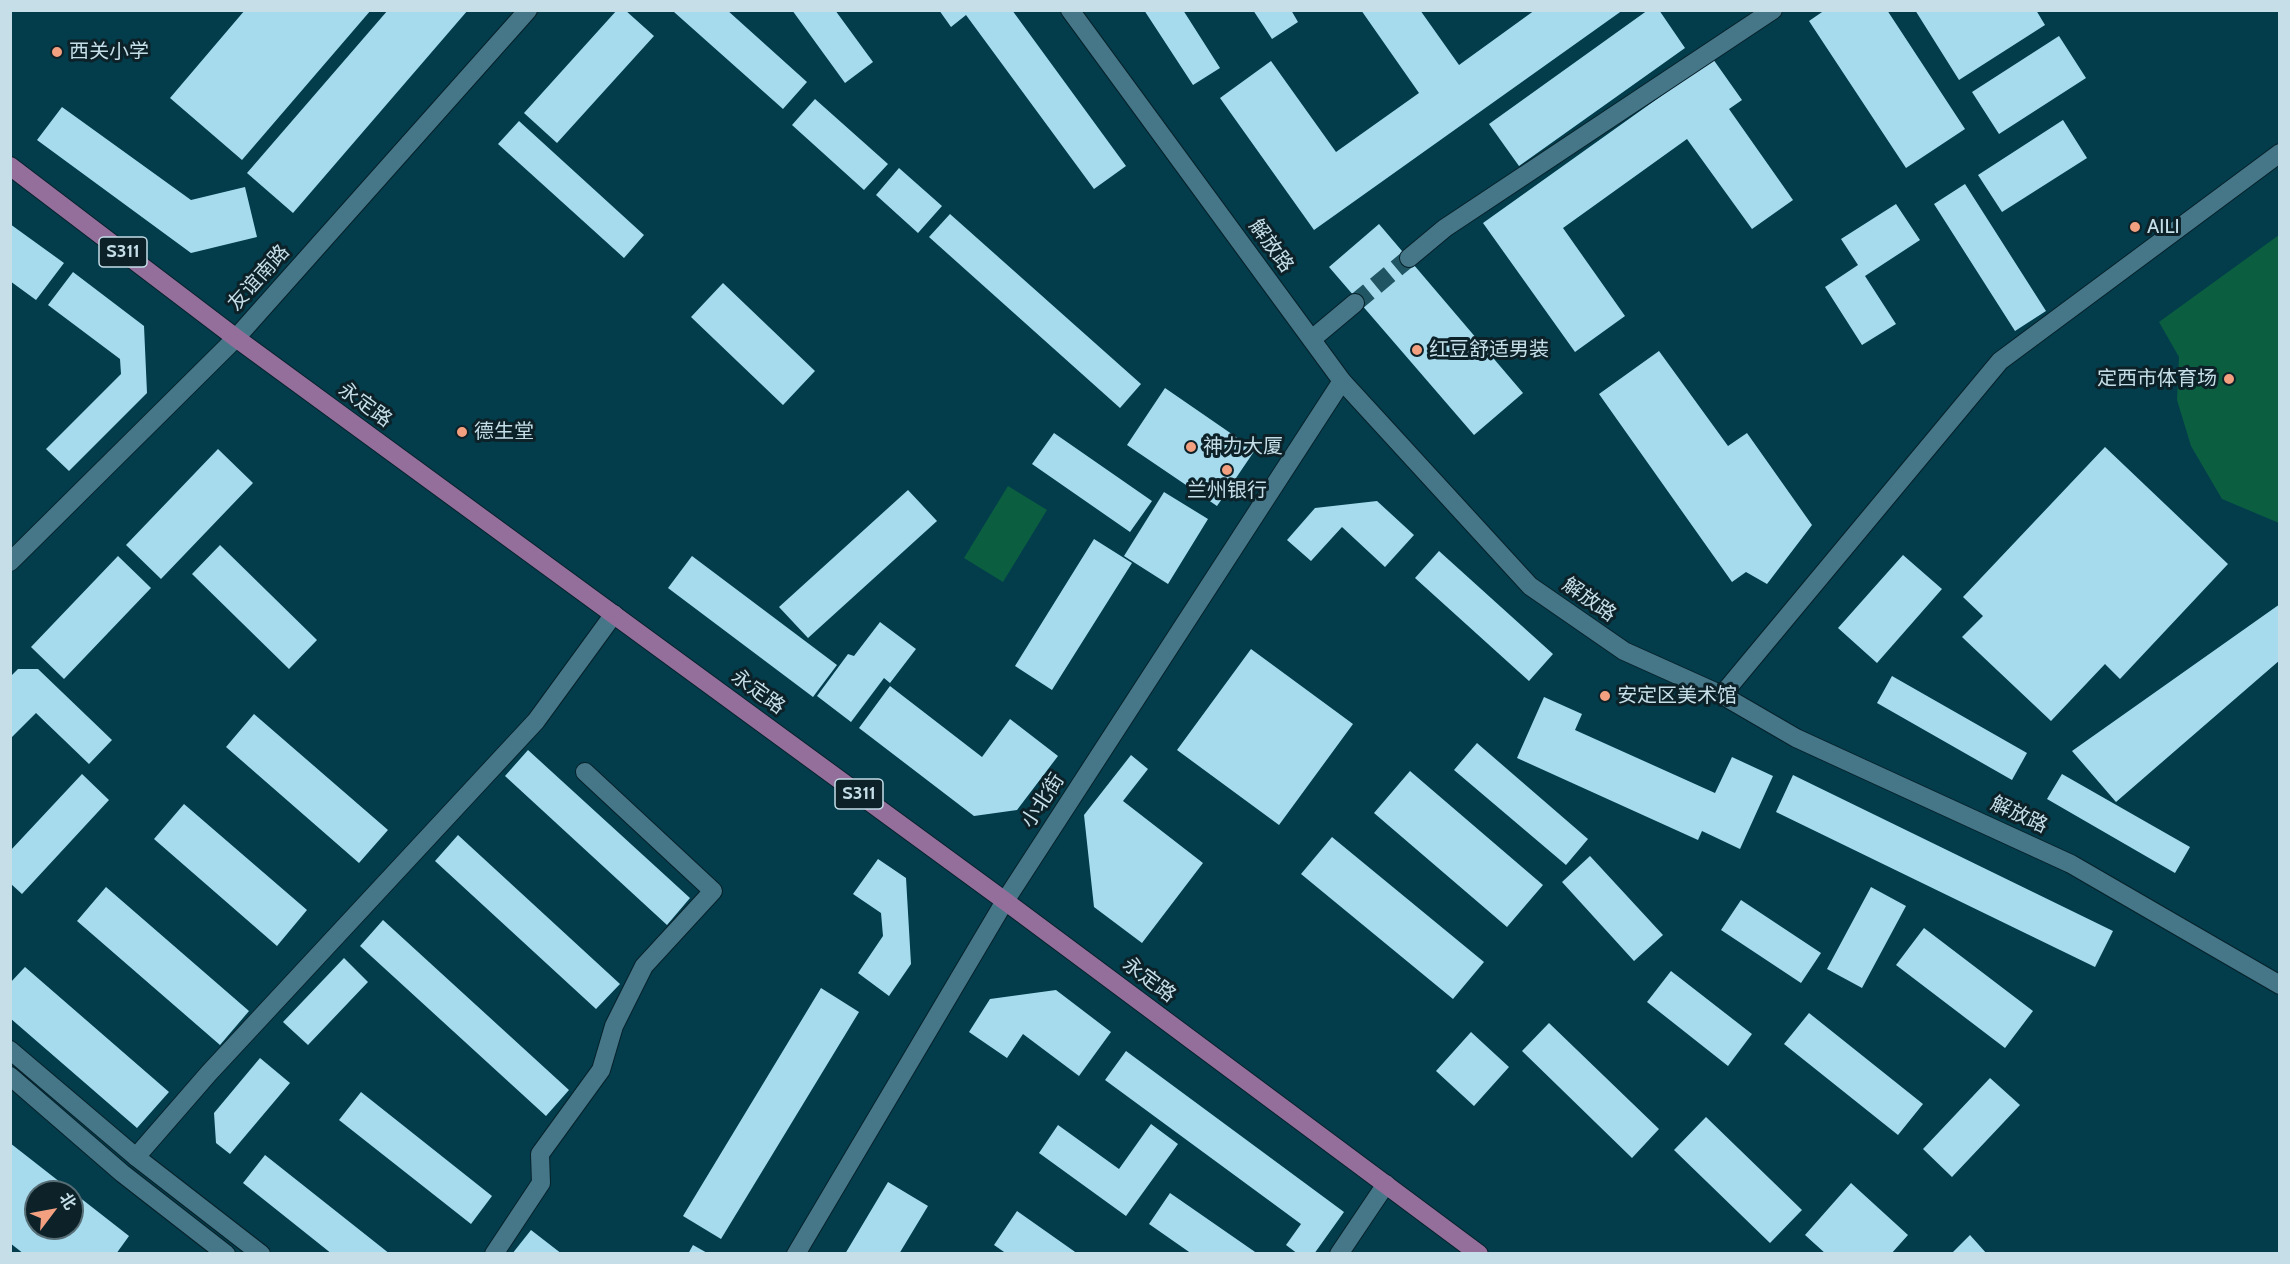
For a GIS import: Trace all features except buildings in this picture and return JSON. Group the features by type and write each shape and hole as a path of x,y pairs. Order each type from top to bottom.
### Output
{"main road":[{"name":"永定路","path":"10,166 236,338 1005,901 1479,1254"}],"street":[{"name":"友谊南路","path":"10,562 236,338 528,10"},
{"name":"解放路","path":"1070,10 1342,381 1530,586 1624,651 1722,695 1796,738 2071,864 2280,985"},
{"path":"1409,258 1445,228 1773,10"},
{"path":"1722,695 2000,361 2280,153"},
{"path":"1312,339 1355,303"},
{"name":"小北街","path":"796,1254 1005,901 1342,381"},
{"path":"136,1157 217,1064 536,721 614,614"},
{"path":"494,1254 541,1183 540,1154 601,1070 614,1026 644,966 713,891 585,772"},
{"path":"10,1050 136,1157 261,1254"},
{"path":"10,1076 122,1173 226,1254"},
{"path":"1339,1254 1386,1184"}],"green space":[{"name":"定西市体育场","path":"2279,235 2279,523 2222,499 2191,446 2177,400 2179,357 2159,322"},
{"path":"1008,486 1047,510 1003,582 964,558"}],"tunnel":[{"path":"1355,303 1409,258"}],"place":[{"name":"西关小学","path":"57,52"},
{"name":"AILI","path":"2135,227"},
{"name":"红豆舒适男装","path":"1417,350"},
{"name":"定西市体育场","path":"2229,379"},
{"name":"德生堂","path":"462,432"},
{"name":"神力大厦","path":"1191,447"},
{"name":"兰州银行","path":"1227,470"},
{"name":"安定区美术馆","path":"1605,696"}]}
